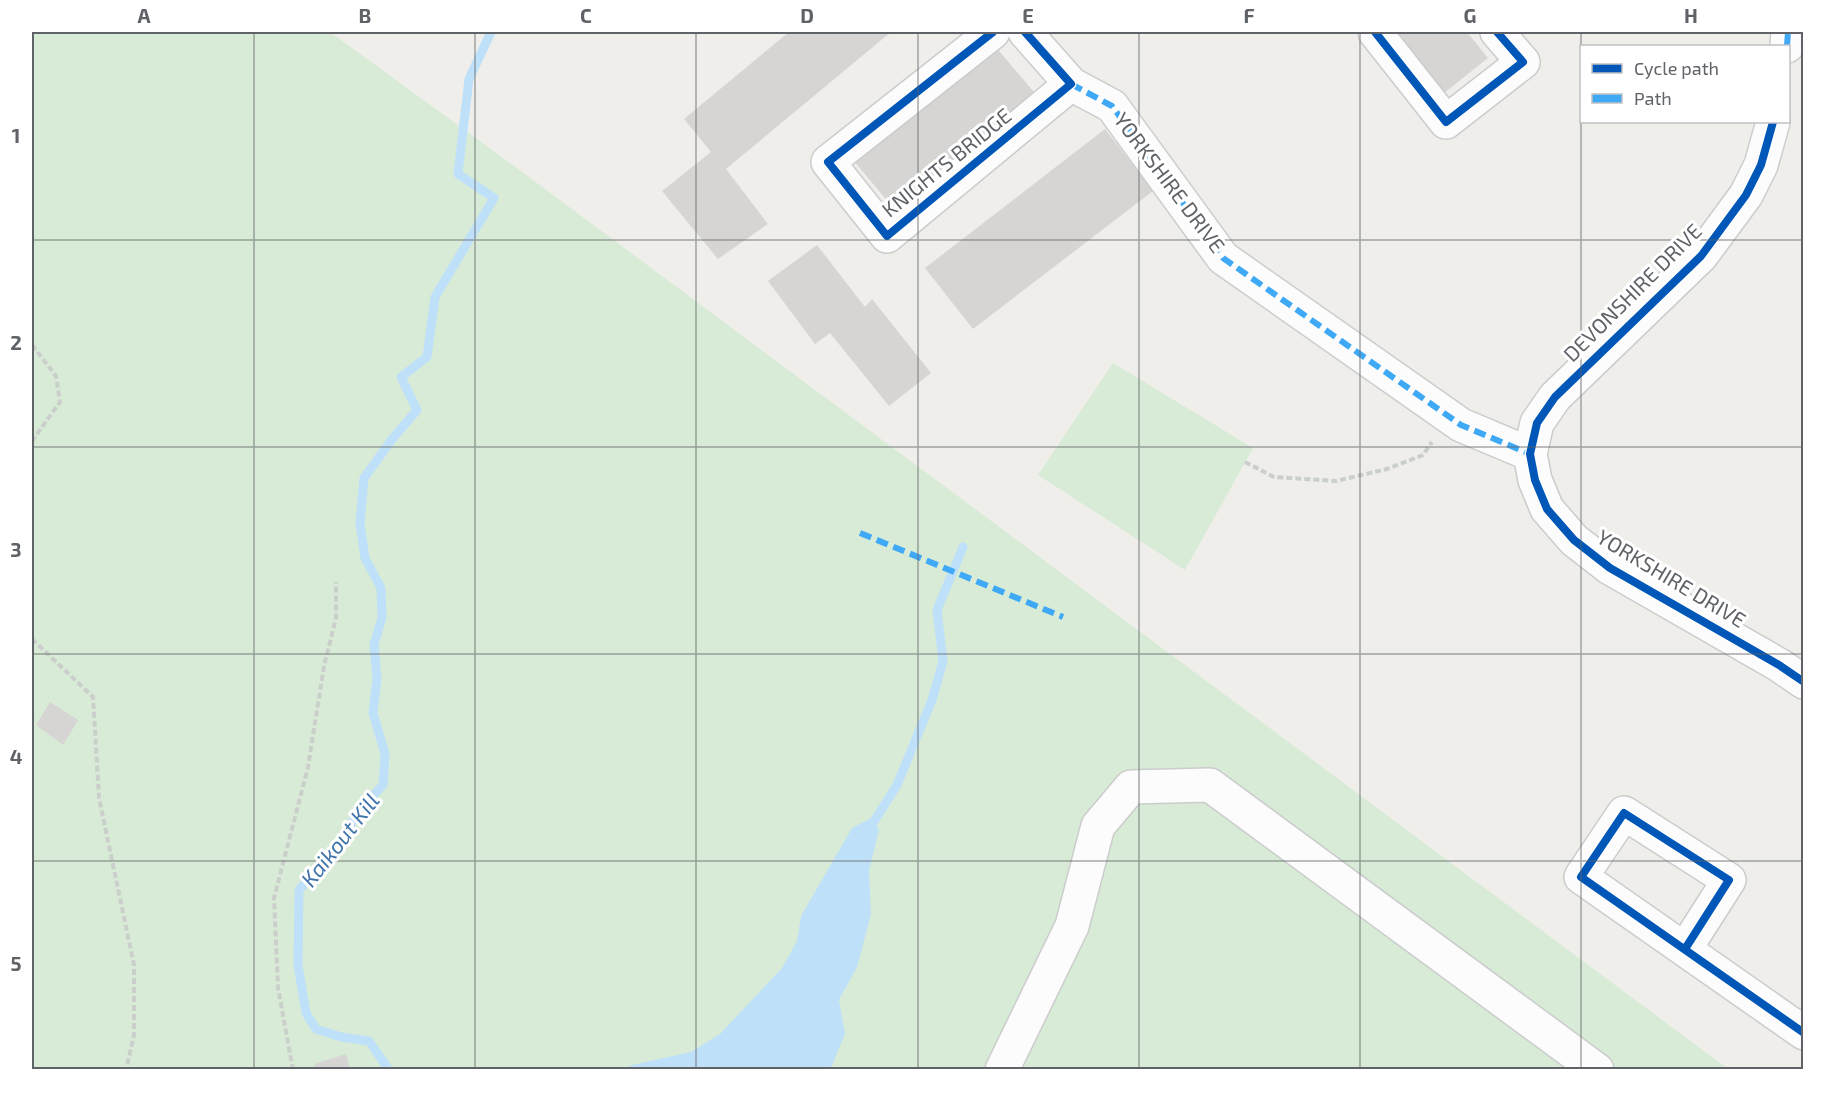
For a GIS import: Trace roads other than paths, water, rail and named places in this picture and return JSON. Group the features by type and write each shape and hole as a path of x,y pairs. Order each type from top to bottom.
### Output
{"street":[{"name":"KNIGHTS BRIDGE","path":"993,32 828,162 887,236 1071,84"},
{"path":"1025,32 1071,84"},
{"path":"1375,32 1446,122 1523,62 1497,32"},
{"name":"YORKSHIRE DRIVE","path":"1071,84 1112,106 1223,258 1461,425 1530,454 1535,480 1547,509 1574,540 1610,568 1779,665 1803,682"},
{"name":"DEVONSHIRE DRIVE","path":"1530,454 1537,423 1555,397 1701,256 1740,204 1761,165 1773,123"},
{"path":"1002,1070 1072,926 1098,826 1131,788 1210,786 1597,1070"},
{"path":"1685,949 1803,1033"}],"water":[{"path":"871,818 879,830 869,871 871,914 857,967 839,1000 845,1033 832,1066 825,1070 625,1069 632,1065 691,1052 720,1034 782,968 797,941 801,916 852,828"}],"waterway":[{"name":"Kaikout Kill","path":"389,1070 369,1041 341,1037 316,1029 306,1013 298,965 299,890 345,835 357,813 383,785 385,754 373,713 377,678 374,644 382,618 381,588 365,558 360,523 364,478 417,410 401,377 427,357 435,297 494,198 458,174 469,79 491,32"},
{"path":"868,831 897,785 932,700 943,661 937,610 963,547"}]}
